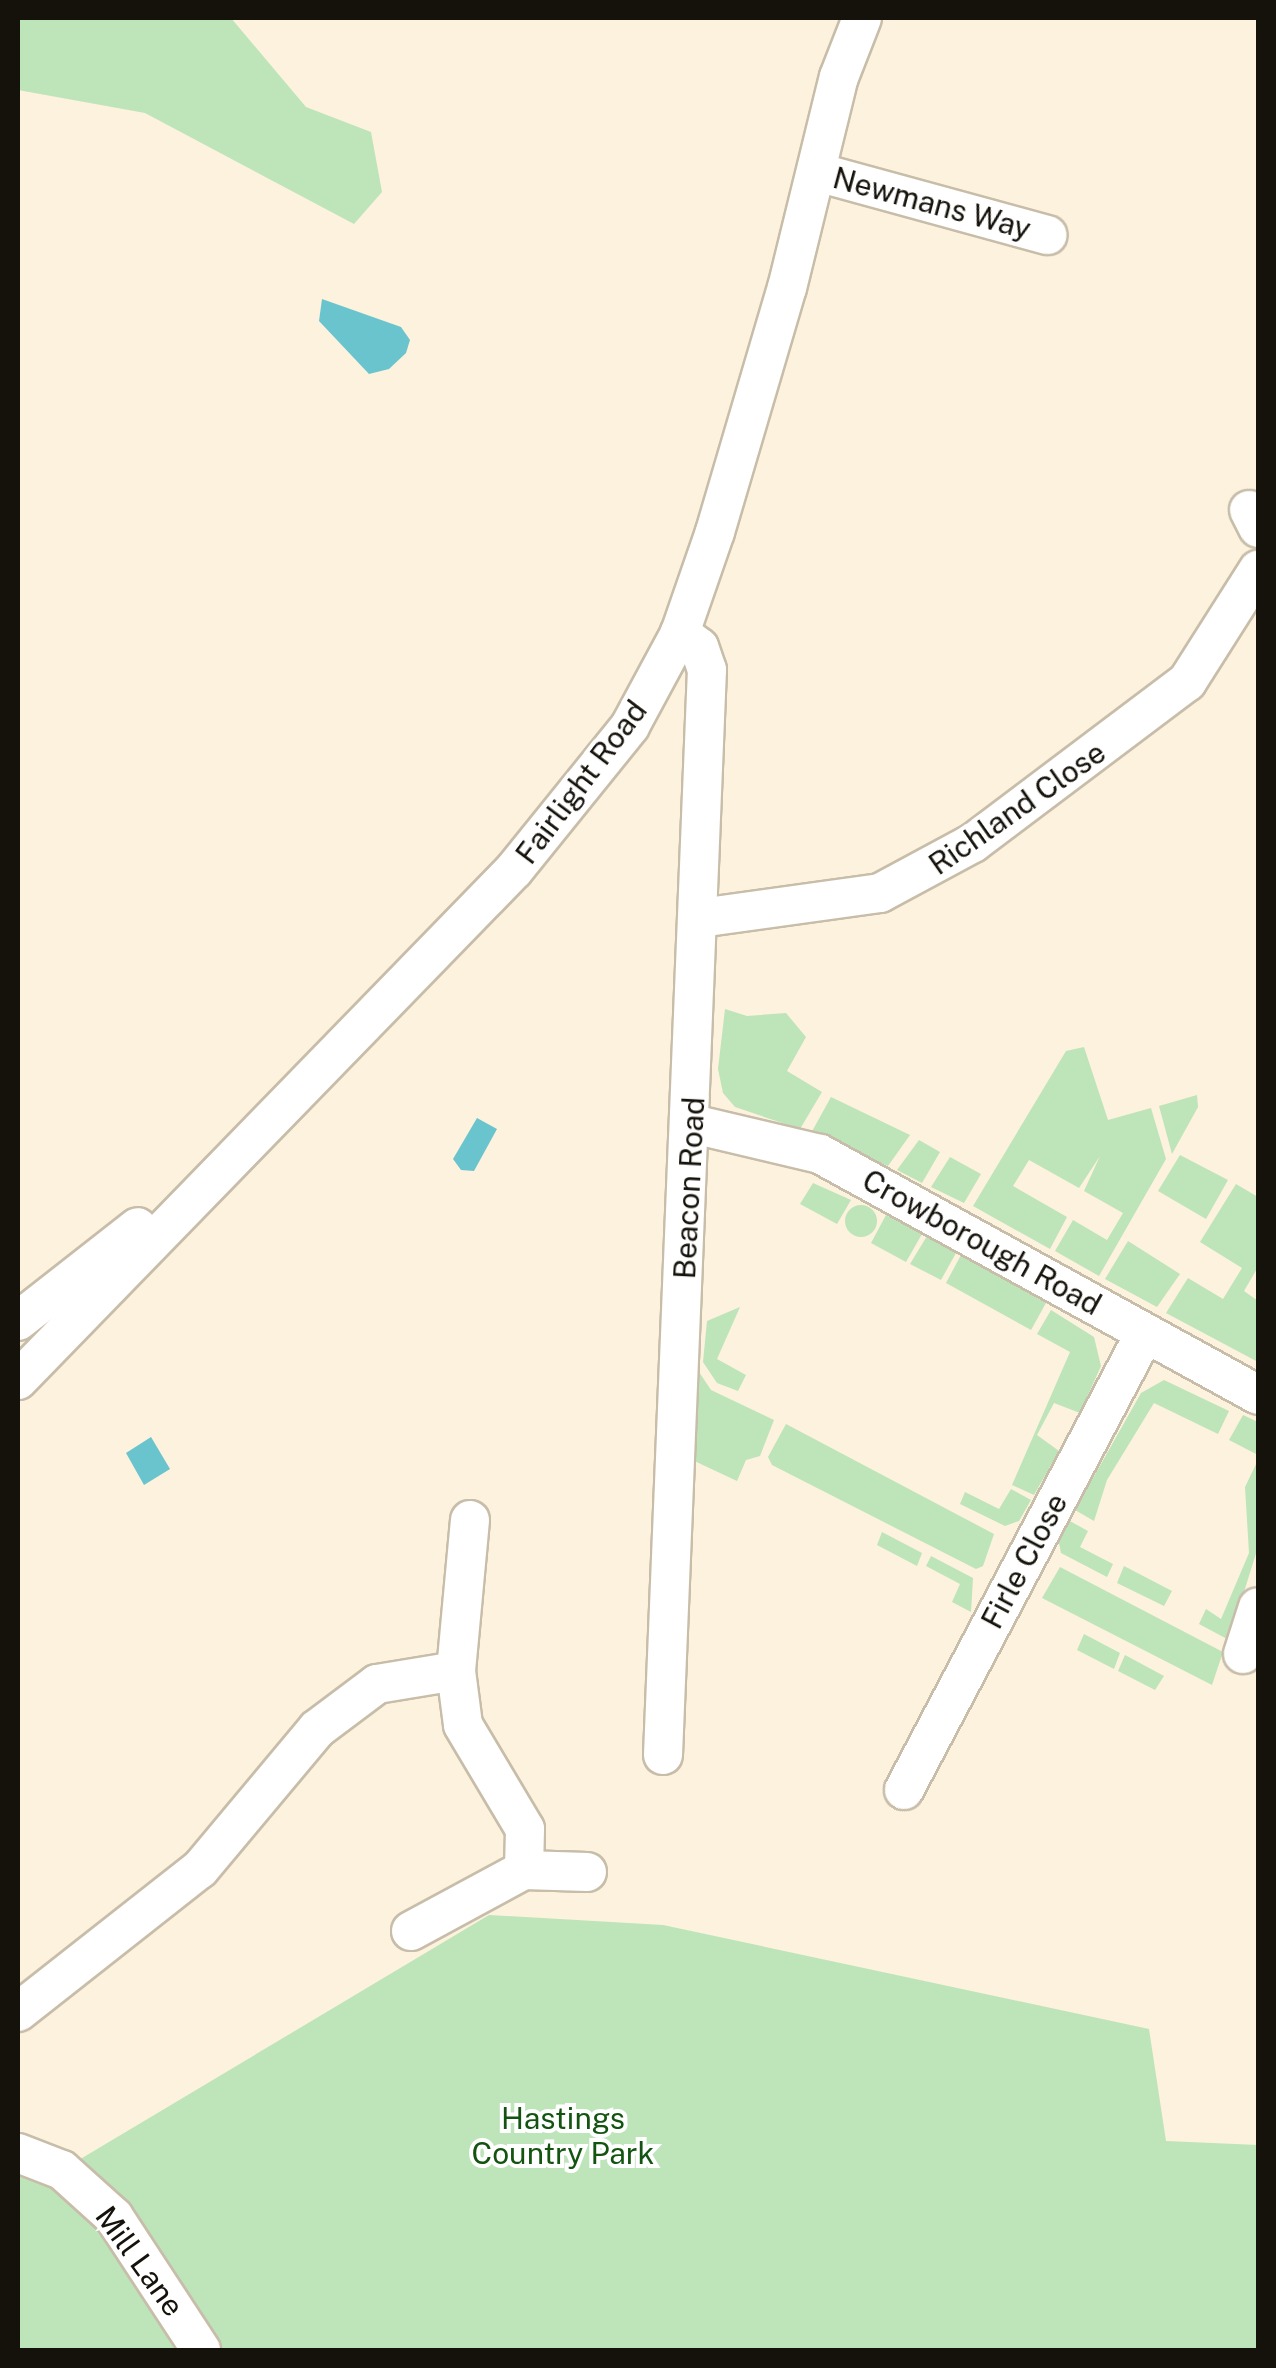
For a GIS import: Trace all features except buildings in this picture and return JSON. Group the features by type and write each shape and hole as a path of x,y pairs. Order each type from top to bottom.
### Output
{"street":[{"name":"Fairlight Road","path":"18,1380 514,870 630,726 680,633 715,532 816,172 838,77 862,18"},
{"name":"Newmans Way","path":"816,172 1048,235"},
{"name":"Richland Close","path":"700,918 880,893 959,851 1187,682 1258,570"},
{"name":"Beacon Road","path":"663,1755 666,1560 693,1124 707,670 699,647 680,633"},
{"name":"Crowborough Road","path":"693,1124 820,1154 1258,1395"},
{"path":"18,1322 144,1222 208,1184"},
{"name":"Firle Close","path":"904,1790 1145,1333"},
{"path":"470,1520 456,1671 462,1725 525,1828 524,1870"},
{"path":"1242,1654 1258,1607"},
{"path":"18,2012 200,1869 317,1729 377,1684 456,1671"},
{"path":"411,1932 524,1870 587,1872"},
{"name":"Mill Lane","path":"18,2152 62,2170 114,2217 201,2350"}],"green space":[{"path":"18,18 231,18 306,107 371,132 382,192 354,224 145,113 18,90"},
{"path":"725,1009 747,1016 786,1013 806,1037 787,1071 822,1092 800,1129 735,1107 723,1093 718,1069"},
{"path":"1084,1047 1108,1120 1151,1108 1166,1159 1099,1276 1055,1251 1073,1220 1107,1240 1123,1213 1084,1191 1100,1156 1079,1188 1029,1160 1013,1186 1067,1217 1050,1249 973,1206 1066,1051"},
{"path":"1197,1095 1198,1107 1172,1154 1159,1106"},
{"path":"831,1097 910,1135 888,1166 810,1135"},
{"path":"919,1140 940,1152 922,1183 897,1170"},
{"path":"1180,1155 1228,1180 1206,1219 1158,1191"},
{"path":"950,1157 981,1174 964,1203 931,1187"},
{"path":"813,1183 851,1200 837,1224 800,1204"},
{"path":"1236,1184 1258,1197 1258,1267 1244,1291 1258,1301 1258,1362 1166,1313 1188,1278 1223,1299 1242,1268 1200,1242"},
{"path":"861,1205 872,1210 877,1221 872,1232 861,1237 850,1232 845,1221 850,1210"},
{"path":"886,1215 922,1234 906,1262 871,1243"},
{"path":"927,1236 956,1253 941,1280 910,1264"},
{"path":"1128,1241 1180,1274 1157,1307 1105,1279"},
{"path":"961,1255 1046,1303 1031,1330 946,1283"},
{"path":"740,1307 717,1359 746,1375 738,1391 717,1383 703,1362 707,1321"},
{"path":"1051,1310 1094,1337 1101,1366 1080,1413 1054,1403 1037,1435 1059,1451 1034,1495 1012,1485 1070,1352 1037,1334"},
{"path":"699,1372 711,1390 774,1420 760,1456 746,1460 737,1481 688,1458"},
{"path":"1164,1380 1229,1411 1218,1434 1154,1403 1107,1480 1094,1521 1075,1510 1141,1393"},
{"path":"1243,1415 1258,1422 1258,1455 1229,1440"},
{"path":"786,1424 994,1534 983,1566 976,1569 772,1465 768,1457"},
{"path":"1258,1460 1258,1547 1229,1640 1199,1624 1206,1609 1221,1619 1249,1553 1245,1487"},
{"path":"1011,1489 1031,1500 1019,1521 1005,1526 960,1504 965,1492 999,1509"},
{"path":"1068,1520 1088,1531 1080,1547 1113,1564 1107,1577 1061,1553 1058,1538"},
{"path":"882,1532 922,1553 917,1566 877,1545"},
{"path":"931,1556 973,1578 971,1612 952,1602 960,1584 926,1566"},
{"path":"1124,1566 1172,1591 1164,1606 1117,1583"},
{"path":"1060,1567 1223,1652 1212,1685 1042,1598"},
{"path":"1084,1634 1120,1653 1114,1669 1077,1650"},
{"path":"1125,1655 1164,1676 1155,1690 1118,1671"},
{"name":"Hastings Country Park","path":"489,1915 663,1925 1149,2029 1166,2141 1258,2145 1258,2350 18,2350 18,2169 62,2170"}],"water":[{"path":"322,299 401,327 410,340 406,353 389,369 369,374 319,321"},
{"path":"477,1118 497,1129 474,1171 461,1170 453,1159"},
{"path":"151,1437 170,1469 144,1485 126,1453"}]}
